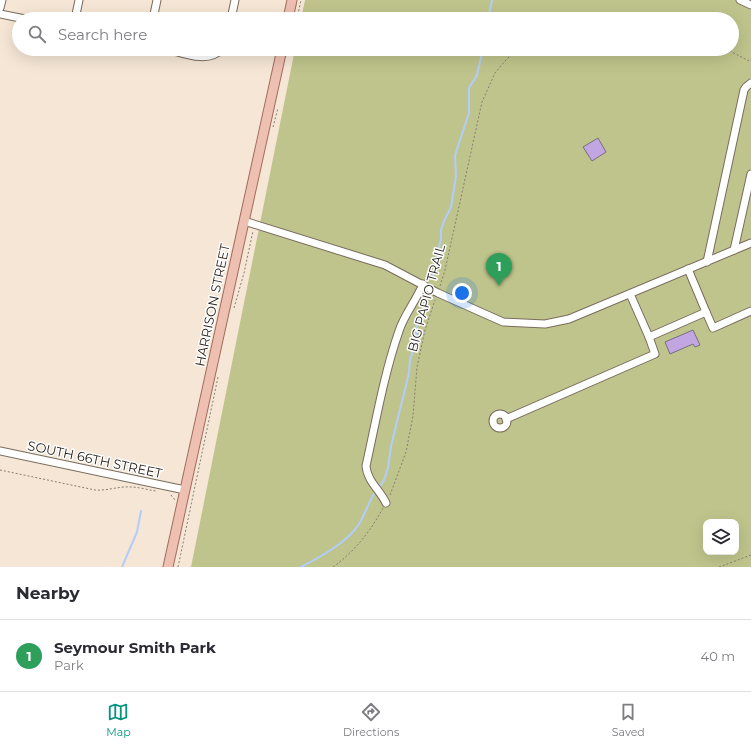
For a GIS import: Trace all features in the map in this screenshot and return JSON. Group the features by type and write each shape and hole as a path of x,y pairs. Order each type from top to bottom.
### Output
{"main road":[{"path":"289,12 292,0"},
{"name":"HARRISON STREET","path":"168,567 280,56"}],"street":[{"path":"0,8 2,0"},
{"path":"76,12 79,0"},
{"path":"155,12 157,0"},
{"path":"232,12 235,0"},
{"path":"740,0 751,5"},
{"path":"0,14 12,16"},
{"path":"706,262 744,90 751,83"},
{"path":"734,250 751,174"},
{"path":"244,221 385,265 438,292 503,322 545,324 569,319 751,243"},
{"path":"688,269 712,328 751,312"},
{"path":"386,503 366,472 366,466 399,330 403,320 417,298 422,284"},
{"path":"506,419 655,354 630,294"},
{"path":"649,337 706,312"},
{"name":"SOUTH 66TH STREET","path":"0,451 185,490"}],"path":[{"path":"298,12 301,0"},
{"name":"BIG PAPIO TRAIL","path":"334,567 366,536 376,522 386,503 406,452 413,416 417,367 425,330 445,270 482,102 495,74 510,56"},
{"path":"739,56 751,62"},
{"path":"273,129 278,107"},
{"path":"233,311 244,273 254,224"},
{"path":"178,567 218,377"},
{"path":"0,470 95,490 132,486 160,492"},
{"path":"167,493 173,496 175,502"},
{"path":"719,567 751,555"}],"green space":[{"path":"305,0 751,0 751,567 191,567 294,56 739,56 739,12 302,12"}],"building":[{"path":"598,138 606,152 592,161 583,147"},
{"path":"693,330 700,345 695,347 693,344 670,354 665,342"}],"waterway":[{"path":"489,12 492,0"},
{"path":"432,279 441,239 441,230 451,207 456,176 455,156 469,113 469,88 477,75 481,56"},
{"path":"379,488 384,480 388,468 391,446 409,373 417,325 427,298"},
{"path":"301,567 317,559 341,543 354,531 376,491"},
{"path":"122,567 137,532 141,511"}],"place":[{"name":"Seymour Smith Park","path":"499,286"}]}
